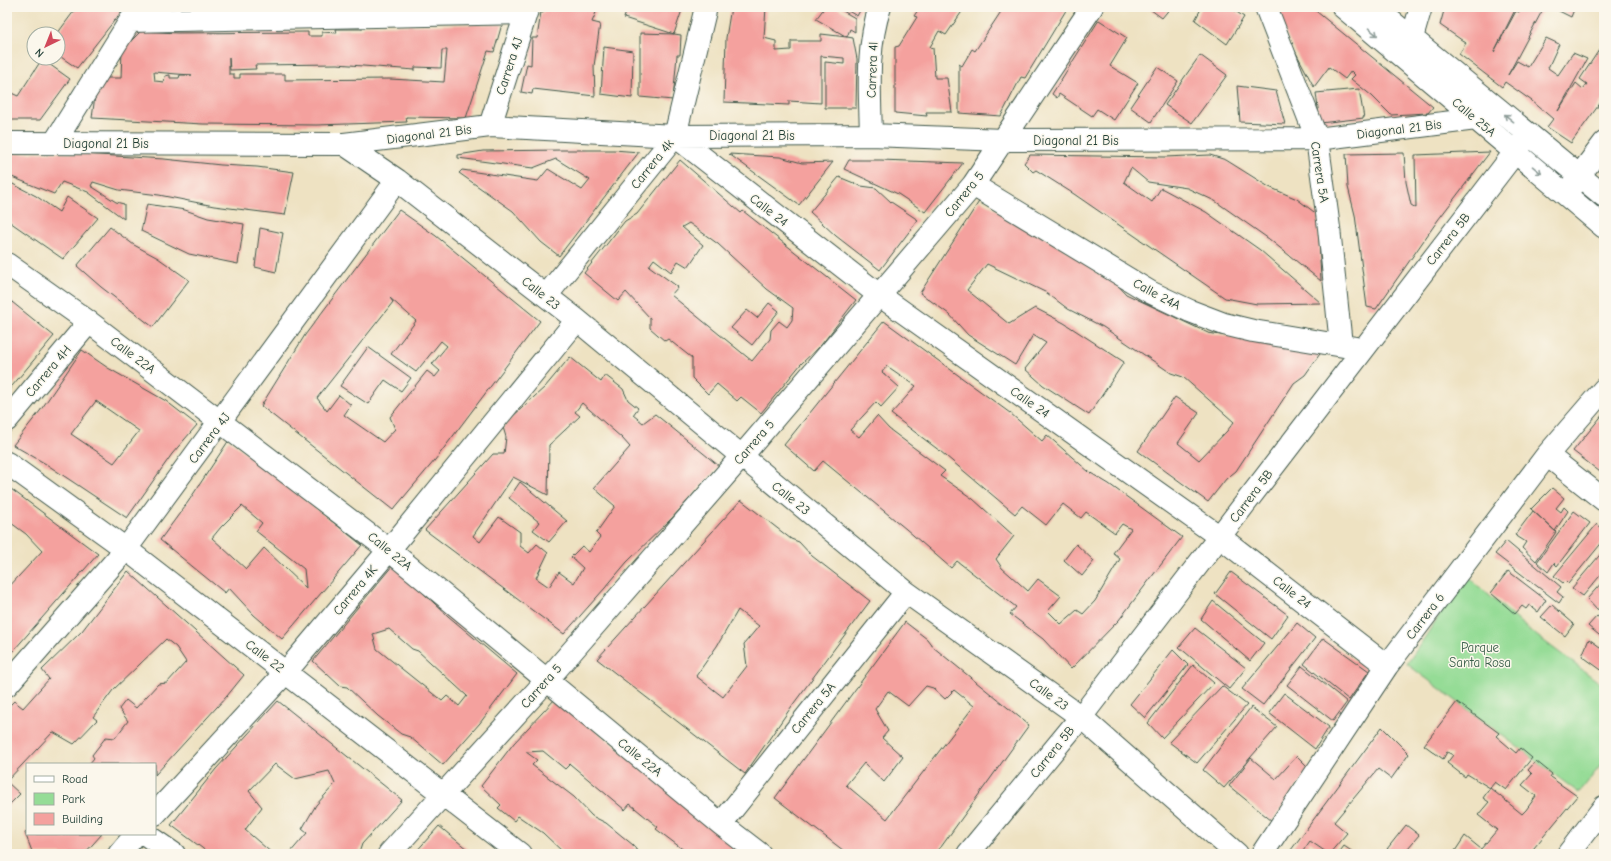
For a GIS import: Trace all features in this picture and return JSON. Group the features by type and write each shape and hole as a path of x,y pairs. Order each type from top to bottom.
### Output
{"street":[{"name":"Carrera 4k","path":"546,296 674,136 706,7"},
{"name":"Carrera 4l","path":"871,134 870,58 875,23 880,7"},
{"name":"Carrera 5","path":"389,854 547,680 741,457 973,185 1092,7"},
{"name":"Carrera 5A","path":"1266,7 1317,139 1329,228 1341,345"},
{"name":"Calle 25A","path":"1343,7 1488,101 1604,196"},
{"name":"Calle 25A","path":"1374,7 1407,48 1476,119 1604,227"},
{"path":"1407,48 1421,7"},
{"path":"54,143 136,14 527,10"},
{"name":"Carrera 4J","path":"490,126 527,10"},
{"path":"1476,119 1488,101"},
{"name":"Diagonal 21 Bis","path":"7,142 344,144 490,126 674,136 871,134 1004,140 1317,139 1476,119"},
{"name":"Carrera 5B","path":"968,854 1080,717 1220,537 1362,349 1528,134"},
{"name":"Calle 24","path":"674,136 879,295 1220,537 1387,666"},
{"path":"1565,194 1604,143"},
{"name":"Calle 23","path":"344,144 397,180 577,320 906,592 1080,717 1237,854"},
{"name":"Carrera 4J","path":"7,685 126,549 221,422 397,180"},
{"name":"Calle 24A","path":"973,185 1150,292 1190,311 1224,324 1253,331 1362,349"},
{"name":"Calle 22A","path":"7,264 89,322 389,550 721,824 760,854"},
{"name":"Carrera 4K","path":"156,813 286,672 389,550 577,320"},
{"name":"Carrera 4H","path":"7,420 89,322"},
{"name":"Carrera 6","path":"1262,854 1387,666 1547,455 1604,389"},
{"path":"1547,455 1604,500"},
{"name":"Calle 22","path":"7,463 126,549 520,854"},
{"name":"Carrera 5A","path":"721,824 906,592"},
{"path":"1568,854 1604,807"},
{"path":"119,854 135,835"},
{"path":"146,835 174,854"}],"green space":[{"name":"Parque Santa Rosa","path":"1468,577 1528,629 1604,686 1604,761 1579,793 1407,664 1453,595"}],"building":[{"path":"77,7 125,7 77,68 66,60 66,26 63,26"},
{"path":"545,7 596,7 595,10 597,10 592,22 600,24 594,66 595,96 533,89 532,94 521,92 527,64 531,65 532,38 537,38 541,12 543,13"},
{"path":"628,7 683,7 674,34 624,18"},
{"path":"731,7 766,7 764,38 776,41 776,51 791,50 791,41 821,41 821,34 853,38 857,59 856,108 825,108 825,62 844,64 844,58 821,56 821,103 789,101 789,105 724,102 726,38"},
{"path":"825,7 836,7 855,18 855,32 850,29 847,37 816,19"},
{"path":"841,7 862,7 857,16"},
{"path":"920,7 958,7 963,10 946,35 939,31 930,47 933,48 935,78 947,78 952,112 926,112 927,116 895,113 895,47 899,46 917,17 914,16"},
{"path":"1004,7 1068,7 1025,78 1021,77 1001,116 959,113 959,64 962,66 972,49 975,51"},
{"path":"1147,7 1171,7 1162,18"},
{"path":"1202,7 1232,7 1231,8 1244,17 1227,44 1195,20"},
{"path":"1272,7 1311,7 1433,107 1428,113 1391,115 1372,96 1351,79 1355,75 1351,71 1345,79 1329,67 1314,87"},
{"path":"1445,7 1512,7 1515,10 1494,52 1516,11 1519,12 1522,7 1536,7 1542,11 1508,75 1517,61 1528,67 1546,38 1559,44 1548,68 1558,75 1573,53 1587,59 1558,111 1576,83 1583,89 1587,84 1580,79 1599,50 1602,53 1604,48 1604,98 1571,143 1547,127 1553,119 1532,101 1505,82 1502,87 1459,54 1466,43 1440,25"},
{"path":"1551,7 1575,7 1571,17"},
{"path":"1099,20 1127,38 1110,66 1138,83 1114,120 1097,109 1092,116 1059,94 1057,98 1052,94"},
{"path":"502,24 494,52 488,51 466,118 406,117 407,122 317,125 203,124 92,118 95,96 106,78 121,78 122,50 141,31 177,33 308,32 308,36 322,36 322,32 337,33 336,29 363,29 362,26","holes":["442,50 447,50 444,82 390,79 285,80 285,74 240,74 240,78 234,78 234,74 229,74 229,58 230,70 256,69 255,65 337,64 415,70 415,67 441,68","154,72 177,74 192,75 180,75 179,78 170,78 170,75 165,76 164,82 155,81"]},
{"path":"640,33 681,35 680,55 677,55 673,100 640,97"},
{"path":"604,47 633,51 632,98 601,94"},
{"path":"1200,55 1227,75 1192,123 1165,105"},
{"path":"37,66 52,66 70,79 40,120 7,120 7,91 18,96"},
{"path":"1157,67 1178,81 1151,122 1130,107"},
{"path":"1237,86 1276,91 1285,124 1240,122"},
{"path":"1359,89 1364,118 1320,123 1316,93"},
{"path":"614,150 639,152 559,256 541,242 513,211 459,173 462,170 538,181 548,169 582,190 590,180 556,159 533,168 458,158 458,155 483,151"},
{"path":"49,152 164,159 257,167 294,172 285,215 214,206 159,195 119,190 93,182 91,186 116,202 124,204 124,219 88,192 62,182 54,194 7,175 7,154"},
{"path":"1490,152 1438,220 1376,309 1367,307 1355,215 1348,187 1346,154 1404,153 1406,182 1411,205 1416,208 1415,155"},
{"path":"729,154 780,157 802,163 833,162 799,205"},
{"path":"1030,155 1165,157 1210,155 1226,160 1269,187 1297,199 1318,215 1321,281 1269,239 1215,201 1187,188 1148,182 1131,168 1124,182 1152,202 1161,188 1206,212 1260,250 1321,303 1257,304 1225,298 1074,194 1036,170 1033,172 1024,163"},
{"path":"680,160 741,213 743,211 856,300 822,344 801,364 761,413 741,397 737,401 717,384 708,394 692,378 692,358 668,339 665,341 650,328 650,318 626,292 618,301 584,273 625,221 637,214","holes":["689,223 718,244 767,289 793,308 792,320 787,327 779,321 771,330 770,339 752,361 671,295 678,287 649,266 654,259 671,272 678,261 688,267 703,245 682,227"]},
{"path":"849,160 963,163 925,212 898,194 844,169"},
{"path":"839,177 861,186 876,188 891,202 918,220 880,270 836,236 810,212"},
{"path":"7,181 36,196 59,212 67,197 98,218 63,259 7,220"},
{"path":"980,200 1088,263 1098,274 1114,281 1126,294 1208,333 1322,351 1305,375 1294,383 1236,471 1226,479 1208,502 1138,451 1175,397 1199,413 1178,443 1199,460 1234,422 1183,377 1171,373 1103,327 1068,309 1047,293 987,264 967,290 1009,324 1035,308 1064,323 1124,362 1089,415 1043,385 1025,369 1046,343 1033,335 1015,365 968,335 949,314 920,293"},
{"path":"147,204 185,210 208,218 244,224 238,264 189,254 141,231"},
{"path":"399,210 436,236 540,321 435,460 393,510 261,406 305,335","holes":["390,298 416,321 391,354 416,372 441,341 447,346 432,364 440,371 435,377 427,371 390,417 395,429 383,442 344,415 351,405 339,395 327,411 317,398 393,302"]},
{"path":"110,227 134,245 158,258 189,280 153,327 101,287 77,266"},
{"path":"260,228 283,233 276,272 255,267"},
{"path":"7,298 54,336 7,392"},
{"path":"769,303 779,311 752,345 731,328 747,310 757,318"},
{"path":"884,321 1010,413 1042,441 1047,435 1089,472 1109,484 1182,537 1119,620 1071,669 1043,639 1010,614 1016,607 957,561 951,568 823,461 814,471 784,445","holes":["887,366 916,386 891,414 940,451 1015,514 1022,506 1046,525 1063,504 1081,518 1086,512 1115,533 1122,524 1131,529 1113,553 1120,559 1095,601 1083,614 1077,610 1061,624 1048,611 1061,596 1038,579 1028,591 1002,568 996,559 1014,536 973,499 940,476 945,471 889,429 877,416 859,437 850,430 876,402 881,407 899,387 882,372"]},
{"path":"368,347 411,378 401,391 385,380 368,404 340,386"},
{"path":"82,350 108,368 166,401 197,425 172,454 127,518 46,464 13,445 40,411","holes":["96,401 139,431 114,463 71,434"]},
{"path":"570,357 601,382 605,375 623,389 628,400 638,408 633,415 643,423 655,414 719,466 672,518 627,562 564,634 425,530 493,454 504,454 506,437 503,427 545,387","holes":["582,403 622,438 630,447 594,488 615,506 596,533 600,537 589,552 582,546 571,557 583,568 574,583 559,572 549,587 536,578 548,553 537,544 529,553 520,546 520,532 499,517 480,542 473,536 513,477 548,495 549,445 580,416 575,412"]},
{"path":"1604,413 1604,475 1573,451"},
{"path":"229,440 362,545 282,639 254,615 229,588 225,593 160,540 188,502","holes":["242,506 262,523 256,531 304,569 306,588 264,548 246,569 212,538"]},
{"path":"520,482 567,521 549,542 533,530 539,522 509,498"},
{"path":"7,486 98,554 7,658 7,589 42,551 26,534 7,520"},
{"path":"1552,488 1564,498 1556,508 1561,512 1564,507 1568,511 1555,531 1531,509"},
{"path":"741,500 791,539 799,542 812,556 870,601 794,703 745,774 597,659","holes":["738,610 759,626 744,644 747,666 723,697 696,676 717,646"]},
{"path":"1533,511 1556,532 1536,561 1522,548 1526,542 1515,535"},
{"path":"1574,511 1590,523 1557,566 1554,563 1548,572 1537,562"},
{"path":"1597,524 1604,530 1604,540 1568,584 1565,581 1563,583 1554,576"},
{"path":"1506,541 1561,587 1557,592 1563,597 1559,603 1495,554"},
{"path":"1076,544 1094,561 1082,576 1064,560"},
{"path":"1604,550 1604,571 1583,596 1572,588"},
{"path":"393,565 448,616 517,674 480,723 443,765 410,737 401,734 378,716 347,687 340,686 313,661","holes":["389,629 412,649 418,651 467,696 459,706 447,696 442,701 377,649 373,634"]},
{"path":"128,571 244,675 227,696 156,774 156,763 90,763 94,758 92,755 106,737 115,738 128,721 119,709 126,700 136,708 158,684 167,683 186,662 176,647 166,639 113,690 93,717 97,720 74,744 53,732 7,781 7,708 14,701 23,708 49,679 42,670 82,631"},
{"path":"1508,571 1546,600 1538,612 1529,605 1526,609 1522,606 1515,614 1491,593"},
{"path":"1231,572 1288,615 1271,639 1215,594"},
{"path":"1604,580 1604,602 1597,610 1587,599"},
{"path":"1213,601 1264,643 1250,661 1201,619"},
{"path":"1552,605 1574,624 1565,636 1541,617"},
{"path":"1597,616 1604,621 1604,639 1588,626"},
{"path":"905,622 927,639 933,647 1029,725 941,847 932,854 848,854 775,798","holes":["926,686 933,688 945,699 954,690 974,706 887,819 846,785 864,763 884,782 903,757 882,738 888,731 875,709 888,691 908,706"]},
{"path":"1297,623 1315,638 1263,705 1242,689"},
{"path":"1195,628 1246,668 1229,689 1179,647"},
{"path":"1323,638 1369,671 1349,700 1304,664"},
{"path":"1589,639 1604,650 1604,672 1582,656"},
{"path":"1173,650 1188,665 1145,718 1130,704"},
{"path":"1193,665 1214,683 1162,738 1148,723"},
{"path":"1302,666 1347,702 1333,721 1287,685"},
{"path":"1222,686 1247,705 1197,763 1169,742"},
{"path":"1284,693 1329,727 1315,749 1269,713"},
{"path":"556,698 747,854 689,854 656,829 658,827 630,804 625,810 570,764 565,769 543,751 526,752 537,760 532,765 574,797 592,816 606,823 633,845 639,854 565,854 543,833 518,816 514,821 498,808 501,805 481,786 514,743"},
{"path":"278,701 402,800 362,844 360,850 356,854 289,854 307,833 302,829 316,805 335,784 329,771 295,779 275,764 249,791 262,807 245,830 273,854 210,854 171,825 216,769"},
{"path":"1457,702 1499,733 1496,736 1516,753 1520,748 1532,758 1506,790 1495,782 1490,788 1467,774 1465,777 1447,763 1453,755 1447,752 1443,759 1424,745"},
{"path":"1251,707 1277,727 1224,788 1203,770"},
{"path":"1382,727 1409,754 1391,779 1378,769 1334,822 1347,833 1329,854 1310,841 1301,854 1288,854"},
{"path":"1297,756 1310,769 1272,821 1229,786 1251,758 1276,779"},
{"path":"1536,761 1552,774 1550,777 1577,796 1529,854 1459,854 1455,851 1465,836 1481,849 1497,830 1478,815 1489,802 1483,798 1490,788 1522,814 1526,810 1536,796 1522,785 1532,774 1528,770"},
{"path":"7,782 20,794 7,807"},
{"path":"1406,825 1419,835 1403,854 1395,854 1387,849"},
{"path":"439,826 462,845 473,854 414,854"},
{"path":"26,832 26,835 101,835 84,854 33,854 25,833"},
{"path":"1344,846 1356,854 1338,854"},
{"path":"1437,849 1445,854 1433,854"}]}
